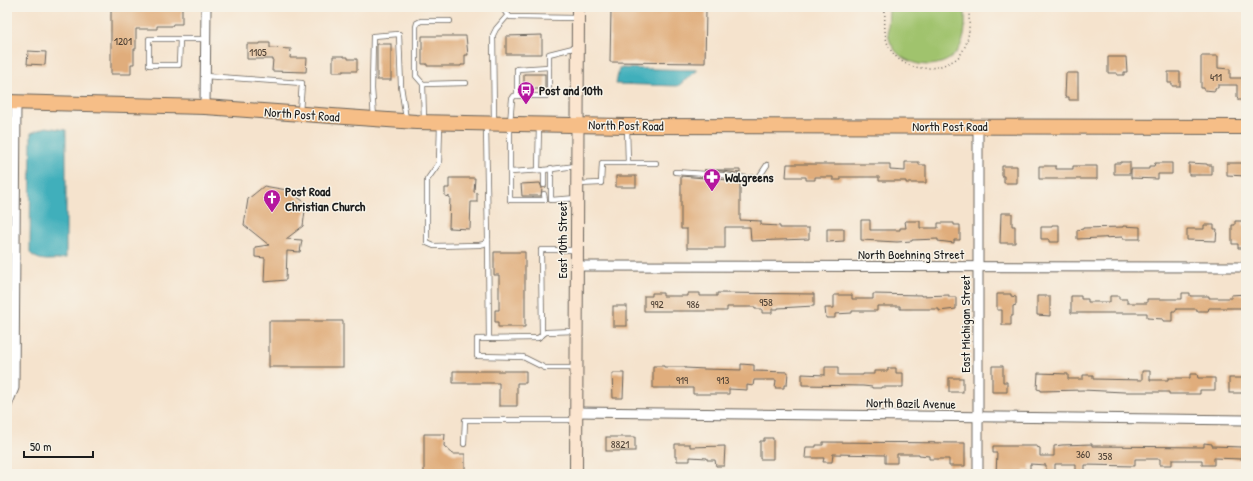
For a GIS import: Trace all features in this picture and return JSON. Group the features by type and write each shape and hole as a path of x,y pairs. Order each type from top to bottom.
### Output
{"main road":[{"name":"East 10th Street","path":"576,474 578,13"},
{"name":"North Post Road","path":"12,102 205,107 424,122 627,126 1246,127"}],"street":[{"path":"205,107 206,7"},
{"path":"7,405 14,388 11,271 13,186 12,102"},
{"name":"East Michigan Street","path":"978,126 978,474"},
{"name":"North Boehning Street","path":"576,266 1246,267"},
{"name":"North Bazil Avenue","path":"576,416 978,417 1246,420"}],"lane":[{"path":"502,7 510,17 578,13"},
{"path":"489,339 488,239 493,35 508,15"},
{"path":"424,122 423,84 416,76 416,27 421,21 450,20"},
{"path":"374,119 372,89 373,36 399,34 400,86 406,121"},
{"path":"180,39 179,65 149,65 149,39 180,39 206,39"},
{"path":"577,47 549,54 549,96 514,96 512,99 510,123 510,200 551,200 577,198"},
{"path":"517,96 517,69 549,68"},
{"path":"205,76 302,83 300,114"},
{"path":"423,84 466,83"},
{"path":"440,122 439,162 427,180 427,243 434,246 479,245 484,244 488,239"},
{"path":"538,170 539,124"},
{"path":"627,126 628,163"},
{"path":"577,184 602,183 602,163 656,163"},
{"path":"674,172 748,178 759,177 767,164"},
{"path":"510,172 577,166"},
{"path":"551,168 551,200"},
{"path":"544,170 544,185"},
{"path":"544,194 544,200"},
{"path":"542,335 541,250 576,250"},
{"path":"576,332 546,332 538,338 477,339 477,356 523,357 545,368 576,368"},
{"path":"464,444 465,420 576,416"}],"path":[{"path":"885,7 885,35 890,48 902,62 921,69 938,68 956,60 962,54 968,39 969,7"}],"green space":[{"path":"889,7 965,7 964,36 957,52 949,59 930,65 909,61 900,56 893,48 889,38"}],"water":[{"path":"619,68 698,70 678,86 616,84"},
{"path":"46,127 66,130 66,258 52,260 42,260 30,253 31,133"}],"building":[{"path":"111,7 182,7 182,24 157,26 157,29 136,29 136,49 134,49 134,64 131,64 131,74 111,74"},
{"path":"611,9 706,10 705,63 610,62"},
{"path":"542,35 542,54 506,54 506,36"},
{"path":"422,36 466,36 468,55 465,55 465,65 427,66 427,64 422,64"},
{"path":"270,43 270,48 291,49 290,58 307,58 306,72 272,71 273,59 247,59 247,44"},
{"path":"377,44 391,44 391,80 377,80"},
{"path":"28,51 46,52 45,65 27,64"},
{"path":"333,56 344,56 348,57 348,59 357,59 357,71 333,72"},
{"path":"1201,56 1218,56 1218,68 1230,69 1230,78 1246,78 1246,100 1238,100 1237,85 1218,85 1218,88 1215,88 1215,91 1204,90 1204,88 1201,88"},
{"path":"1108,57 1126,57 1127,72 1124,72 1124,75 1108,73"},
{"path":"1168,72 1180,72 1180,86 1172,86 1172,83 1168,83"},
{"path":"1066,73 1078,73 1078,100 1069,100 1069,97 1065,97"},
{"path":"524,74 545,74 545,89 524,89"},
{"path":"905,162 919,162 919,165 926,165 926,183 879,181 879,177 841,177 841,180 833,180 833,177 815,177 815,180 806,180 806,177 786,177 787,164 890,164 890,170 905,171"},
{"path":"1130,162 1130,174 1114,174 1114,163"},
{"path":"1155,163 1172,163 1172,174 1158,174 1158,179 1131,178 1131,169 1149,169 1149,166 1154,166"},
{"path":"1189,163 1212,165 1212,175 1189,175"},
{"path":"1227,163 1244,163 1244,165 1246,165 1246,176 1227,175"},
{"path":"1002,166 1017,166 1017,183 1004,183"},
{"path":"1039,166 1056,166 1056,169 1073,169 1073,166 1097,166 1097,179 1039,179"},
{"path":"704,170 740,170 740,173 722,171"},
{"path":"616,176 636,176 636,187 616,187"},
{"path":"681,176 740,181 740,220 761,221 761,225 780,226 780,228 809,228 809,239 751,241 750,227 725,227 725,248 687,248 687,229 681,229"},
{"path":"449,178 475,178 474,192 477,193 477,202 471,202 470,229 449,228 450,197 445,196 445,188 449,188"},
{"path":"540,183 542,188 541,196 522,196 521,184"},
{"path":"264,186 287,190 306,203 303,226 286,239 302,240 300,252 287,251 286,280 264,282 265,258 255,257 255,247 269,245 244,225 248,199"},
{"path":"1001,213 1012,213 1012,226 1015,226 1015,243 1000,243"},
{"path":"861,220 870,220 870,230 900,230 900,228 906,228 905,221 920,221 920,228 938,228 938,223 954,223 954,225 960,225 960,240 954,240 954,243 938,241 938,239 897,242 861,240"},
{"path":"1235,221 1243,221 1243,225 1246,225 1246,248 1238,248 1238,244 1232,244 1232,225 1235,225"},
{"path":"1052,225 1059,225 1059,242 1049,242 1049,239 1041,239 1041,227 1052,227"},
{"path":"1204,225 1214,225 1214,229 1217,229 1216,241 1187,240 1187,229 1204,229"},
{"path":"1123,226 1140,227 1140,239 1123,239 1123,237 1077,239 1077,230 1083,228"},
{"path":"827,229 844,229 844,241 827,242"},
{"path":"494,252 525,252 525,327 498,327 498,322 495,322 495,310 499,310 499,275 494,275"},
{"path":"652,293 663,293 663,296 688,296 688,293 700,293 700,296 717,296 717,293 814,294 814,306 772,309 772,313 762,313 762,309 755,309 755,307 727,307 727,311 644,311 644,296 652,296"},
{"path":"1182,293 1190,293 1190,296 1209,296 1209,298 1231,298 1231,295 1246,294 1246,308 1209,308 1208,311 1197,311 1197,309 1176,309 1176,311 1172,311 1172,321 1147,318 1147,313 1071,313 1071,296 1081,296 1081,299 1088,299 1088,302 1110,302 1110,296 1119,296 1119,299 1127,299 1127,303 1147,303 1147,299 1182,299"},
{"path":"873,294 921,296 949,295 949,297 956,297 956,309 939,311 939,309 900,309 900,306 877,306 877,311 852,311 852,313 835,314 835,318 826,318 825,308 834,308 834,295 852,295 852,299 873,299"},
{"path":"997,294 1011,294 1011,296 1016,297 1016,305 1013,306 1013,316 1011,316 1011,325 1002,325 1002,310 997,310"},
{"path":"1037,296 1050,296 1050,316 1037,315"},
{"path":"613,306 627,306 627,326 613,326"},
{"path":"269,321 343,321 343,367 269,367"},
{"path":"741,364 754,365 754,371 788,372 787,385 784,385 784,388 775,388 776,380 754,380 753,386 747,385 747,390 729,389 729,394 693,394 693,388 653,388 653,366 741,370"},
{"path":"992,366 1003,366 1003,382 1007,382 1007,392 992,392"},
{"path":"825,367 838,367 838,375 874,374 874,371 888,371 888,368 896,368 896,373 903,373 903,387 872,388 863,386 802,385 802,374 825,375"},
{"path":"453,371 526,371 526,383 517,383 517,406 499,406 499,383 453,383"},
{"path":"1142,371 1150,371 1150,380 1190,378 1190,374 1197,374 1198,378 1215,378 1215,390 1200,390 1200,394 1169,394 1169,392 1083,390 1041,391 1037,389 1038,373 1068,374 1068,379 1083,379 1083,375 1093,375 1093,379 1142,380"},
{"path":"612,373 624,373 623,398 613,398"},
{"path":"949,378 963,378 963,392 949,392"},
{"path":"1229,378 1246,378 1246,393 1229,393"},
{"path":"424,434 445,434 444,446 453,454 465,454 465,474 424,474"},
{"path":"606,437 635,437 635,451 606,451"},
{"path":"764,438 773,438 773,459 760,459 760,441 764,441"},
{"path":"823,442 965,443 965,466 949,466 949,459 929,459 929,456 919,454 897,454 897,463 885,463 885,455 833,454 832,462 823,462 824,458 805,458 806,447 823,445"},
{"path":"1204,443 1212,444 1212,446 1242,447 1241,459 1214,458 1214,465 1202,465 1202,460 1172,460 1172,465 1160,465 1160,459 1135,459 1135,466 1085,465 1085,474 1076,474 1076,464 1055,464 1055,473 1046,473 1046,465 1030,464 1030,470 1024,469 1024,474 996,474 997,453 993,453 993,446 1037,446 1040,448 1040,456 1054,456 1054,446 1062,445 1092,444 1092,446 1204,447"},
{"path":"675,444 690,444 690,447 725,446 724,466 716,466 715,460 707,460 707,458 690,457 690,461 677,461 677,457 675,457"}],"place":[{"name":"Post and 10th","path":"526,105"},
{"name":"Walgreens","path":"712,192"},
{"name":"Post Road Christian Church","path":"272,213"}]}
